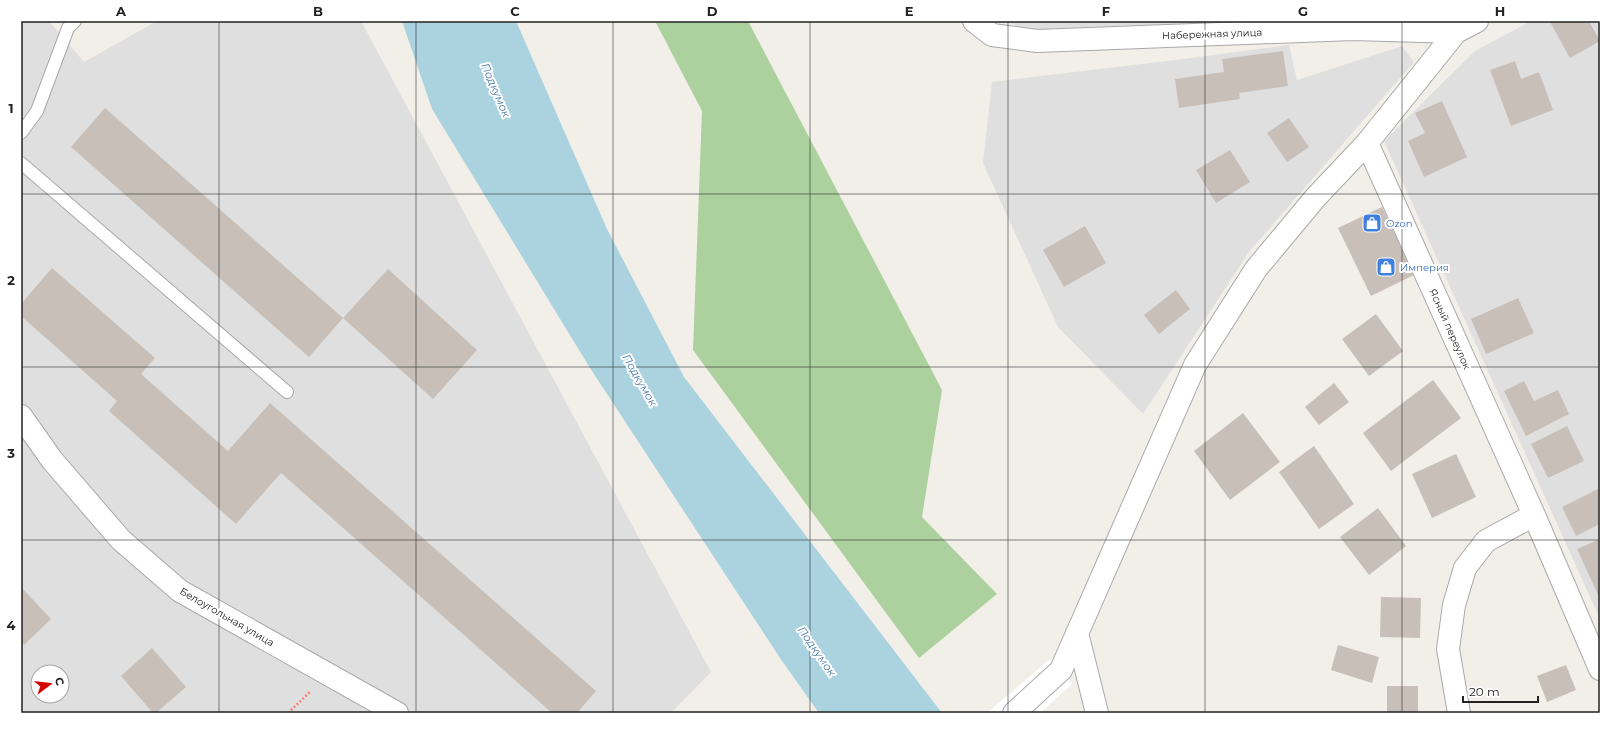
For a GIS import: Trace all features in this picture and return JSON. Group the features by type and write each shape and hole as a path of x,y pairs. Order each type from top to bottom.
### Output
{"street":[{"name":"Набережная улица","path":"974,21 992,35 1037,41 1353,29 1456,32"},
{"path":"1014,713 1061,670 1194,365 1256,270 1316,197 1366,143 1456,32 1477,21"},
{"name":"Ясный переулок","path":"1366,143 1534,515 1595,646 1600,669"},
{"name":"Белоугольная улица","path":"21,416 52,460 121,540 180,590 397,713"},
{"path":"1460,713 1448,649 1454,605 1465,568 1486,540 1534,515"},
{"path":"1078,633 1098,713"}],"lane":[{"path":"21,133 37,110 70,23"},
{"path":"21,162 287,392"}],"path":[{"path":"288,713 328,674"}],"shaded area":[{"path":"21,21 49,21 84,62 157,21 361,21 711,672 671,713 21,713"},
{"path":"1007,21 1248,21 1026,31"},
{"path":"1531,21 1600,21 1600,619 1384,141 1475,51"},
{"path":"1289,45 1297,80 1402,46 1414,62 1249,252 1143,414 1058,327 983,163 992,82"}],"green space":[{"path":"655,21 748,21 942,390 922,517 997,594 919,658 693,350 702,111"}],"water":[{"name":"Подкумок","path":"402,21 516,21 607,229 684,377 942,713 819,713 782,661 590,368 432,109"}],"pier":[{"path":"1050,659 1072,684 1040,713 987,713"}],"building":[{"path":"1589,21 1600,41 1570,58 1550,22"},
{"path":"1283,51 1288,86 1239,93 1240,99 1179,108 1175,79 1224,72 1222,59"},
{"path":"1515,61 1521,79 1539,72 1553,110 1511,126 1490,70"},
{"path":"1442,101 1467,157 1424,177 1408,141 1425,133 1415,113"},
{"path":"105,108 343,318 309,357 71,147"},
{"path":"1289,118 1309,147 1287,162 1267,133"},
{"path":"1230,150 1250,182 1216,203 1196,170"},
{"path":"1382,207 1414,275 1371,296 1338,228"},
{"path":"1085,226 1106,263 1064,287 1043,250"},
{"path":"52,268 155,358 141,374 228,451 270,403 596,691 577,713 552,713 281,473 236,524 109,411 117,401 21,316 21,304"},
{"path":"388,269 477,350 433,399 343,318"},
{"path":"1176,290 1190,309 1159,334 1144,315"},
{"path":"1518,298 1534,333 1486,354 1471,319"},
{"path":"1376,314 1403,351 1369,376 1342,339"},
{"path":"1433,380 1461,418 1391,471 1363,433"},
{"path":"1524,381 1534,401 1558,390 1569,414 1526,436 1504,391"},
{"path":"1334,383 1349,402 1319,425 1305,407"},
{"path":"1243,413 1280,462 1230,500 1194,451"},
{"path":"1567,426 1584,461 1548,478 1531,444"},
{"path":"1314,446 1354,504 1319,529 1279,472"},
{"path":"1456,454 1476,497 1432,518 1412,474"},
{"path":"1600,488 1600,524 1576,536 1562,507"},
{"path":"1378,508 1406,546 1369,575 1340,537"},
{"path":"1600,539 1600,599 1577,549"},
{"path":"21,587 51,619 24,645 21,642"},
{"path":"1381,597 1421,598 1420,638 1380,637"},
{"path":"1338,645 1379,657 1372,683 1331,670"},
{"path":"152,648 186,687 156,713 153,713 121,676"},
{"path":"1566,665 1576,690 1547,702 1537,676"},
{"path":"1387,686 1418,686 1418,713 1387,713"}],"place":[{"name":"Ozon","path":"1372,223"},
{"name":"Империя","path":"1386,267"}]}
